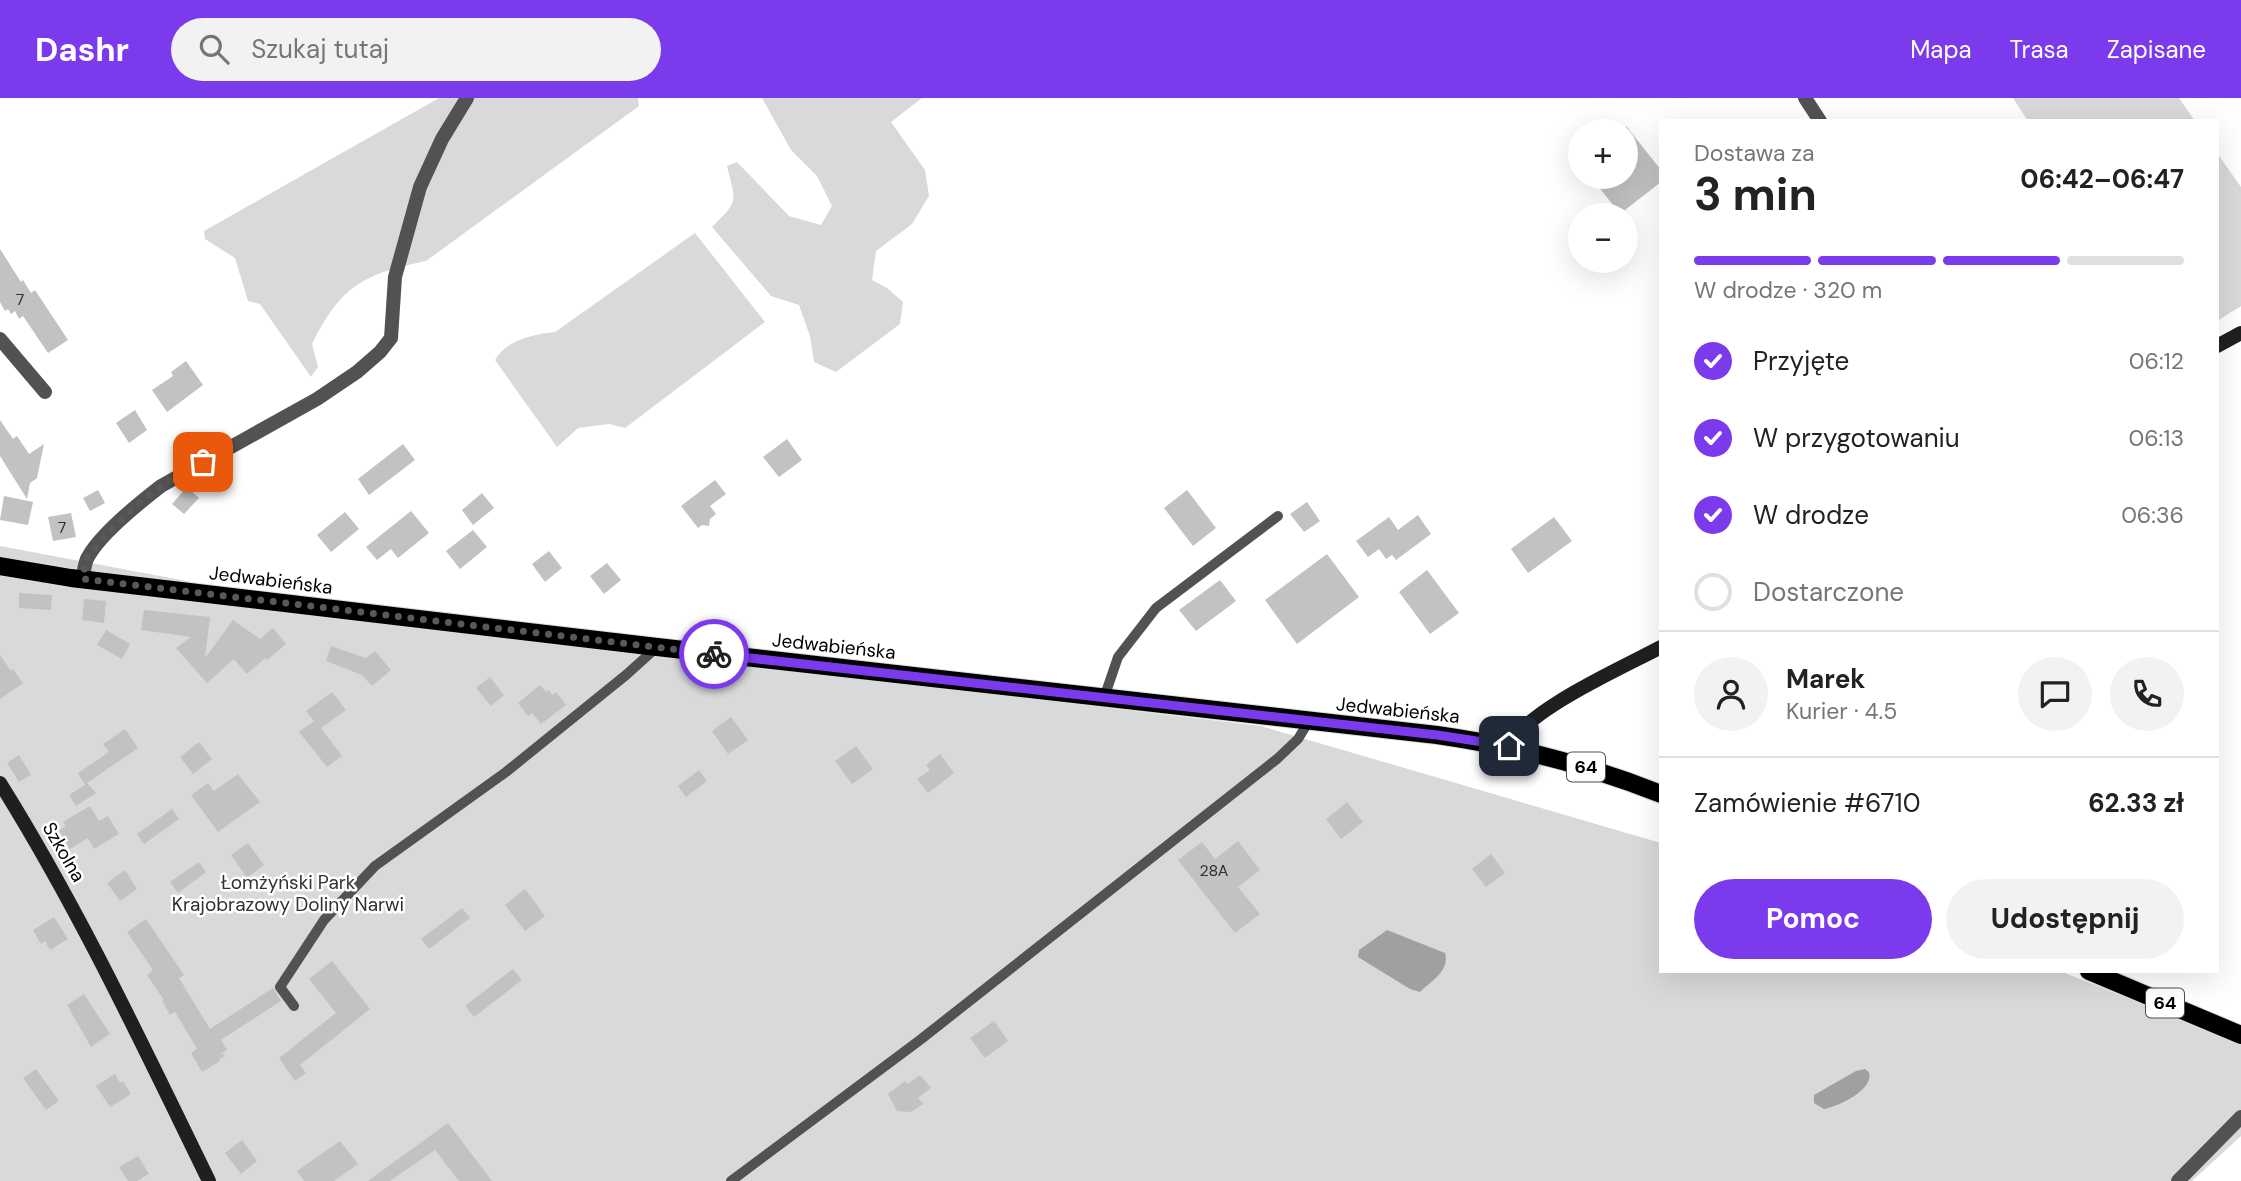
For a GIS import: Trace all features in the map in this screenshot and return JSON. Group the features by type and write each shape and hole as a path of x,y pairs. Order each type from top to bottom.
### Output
{"main road":[{"name":"Jedwabieńska","path":"0,566 77,579 657,648 1437,735 1509,746"},
{"name":"Jedwabieńska","path":"0,574 41,579 77,579"},
{"name":"64","path":"1509,746 1601,772 1659,793"},
{"name":"64","path":"2094,973 2241,1035"}],"street":[{"path":"77,579 86,558 124,518 161,486 317,399 357,372 380,352 391,338 395,277 420,187 442,139 467,98"},
{"path":"1805,98 1819,119"},
{"path":"2219,345 2241,334"},
{"path":"0,339 45,392"},
{"path":"1509,746 1514,736 1554,705 1659,648"},
{"name":"Szkolna","path":"0,783 40,847 91,940 209,1181"},
{"path":"2178,1181 2241,1117"}],"lane":[{"path":"1104,698 1118,657 1156,608 1278,516"},
{"path":"294,1006 280,987 324,920 375,866 506,772 657,648"},
{"path":"731,1181 920,1040 1277,759 1298,739 1309,721"}],"green space":[{"path":"439,98 638,98 639,106 426,261 386,271 356,286 333,308 312,344 318,367 311,377 260,304 248,301 235,258 205,239 204,231"},
{"path":"762,98 922,98 891,122 925,170 929,196 912,224 876,251 872,280 887,288 903,302 900,324 836,372 814,362 810,336 799,305 771,296 712,227 731,206 733,194 727,166 737,162 789,216 821,225 832,206 817,176 791,150"},
{"path":"2013,98 2179,98 2194,119 2027,119"},
{"path":"2219,156 2241,187 2241,306 2219,320"},
{"path":"695,233 765,322 625,428 609,424 578,428 557,447 495,360 513,343 530,336 555,332"},
{"name":"Łomżyński Park Krajobrazowy Doliny Narwi","path":"0,546 432,627 1261,726 1659,842 1659,973 2065,973 2241,1043 2241,1136 2192,1181 0,1181"}],"shaded area":[{"path":"1387,930 1445,953 1442,970 1420,992 1410,989 1358,957 1359,950"},
{"path":"1865,1069 1869,1072 1869,1079 1854,1096 1824,1109 1814,1103 1814,1095 1856,1071"}],"building":[{"path":"1638,141 1659,167 1659,184 1634,203 1611,203 1600,189 1638,189"},
{"path":"0,249 21,282 23,280 31,293 35,290 68,340 48,353 23,316 19,319 15,311 11,314 8,309 5,311 0,302"},
{"path":"186,361 203,385 167,412 152,390 173,376 171,372"},
{"path":"135,410 147,430 129,443 116,423"},
{"path":"0,420 13,439 17,436 29,454 44,444 37,478 30,483 27,499 0,456"},
{"path":"787,439 802,460 779,477 763,457"},
{"path":"403,444 415,460 369,495 358,479"},
{"path":"715,480 726,494 710,506 716,514 710,519 709,526 702,525 698,528 681,506"},
{"path":"187,487 199,498 184,514 172,504"},
{"path":"98,490 105,503 90,511 83,498"},
{"path":"1187,490 1216,528 1193,546 1164,508"},
{"path":"482,493 494,508 473,525 462,510"},
{"path":"4,496 33,502 28,525 0,520"},
{"path":"1307,502 1320,521 1304,532 1290,514"},
{"path":"411,511 429,533 398,558 391,549 377,560 366,547"},
{"path":"345,512 359,529 331,552 317,535"},
{"path":"71,513 76,537 53,541 48,517"},
{"path":"1418,515 1431,534 1396,560 1392,555 1386,559 1379,549 1368,557 1356,541 1389,517 1398,530"},
{"path":"1554,517 1572,541 1528,573 1511,549"},
{"path":"473,530 487,547 460,569 446,551"},
{"path":"549,551 562,568 545,582 532,564"},
{"path":"1327,554 1359,597 1297,644 1265,600"},
{"path":"607,563 621,580 604,594 590,576"},
{"path":"1427,570 1459,613 1430,634 1399,592"},
{"path":"1220,580 1236,601 1196,631 1179,610"},
{"path":"19,593 52,595 51,610 19,608"},
{"path":"84,599 106,601 104,623 82,620"},
{"path":"144,610 210,617 205,658 233,620 260,639 273,628 286,644 247,674 234,659 207,683 176,648 191,637 141,630"},
{"path":"106,630 130,644 122,659 97,645"},
{"path":"331,646 366,658 375,651 391,670 372,686 362,675 326,661"},
{"path":"0,655 23,683 0,699"},
{"path":"490,677 504,695 491,706 476,688"},
{"path":"540,685 552,695 556,692 566,705 541,724 532,713 528,716 518,703"},
{"path":"332,692 346,710 321,728 342,756 327,767 299,732 314,721 306,711"},
{"path":"731,717 748,740 728,754 712,731"},
{"path":"125,729 138,748 87,783 96,793 76,806 69,795 85,785 78,773 109,752 103,744"},
{"path":"199,742 212,759 193,774 180,757"},
{"path":"856,746 873,769 852,784 835,761"},
{"path":"940,754 954,773 928,793 917,779 930,770 926,765"},
{"path":"19,755 31,775 19,782 7,763"},
{"path":"699,770 707,781 686,797 678,786"},
{"path":"238,774 260,802 218,832 191,795 208,783 214,791"},
{"path":"1347,802 1363,822 1341,839 1326,819"},
{"path":"90,806 99,821 108,816 119,834 94,849 88,838 70,849 59,830 66,826 63,822"},
{"path":"172,809 179,819 144,844 137,834"},
{"path":"1238,841 1260,870 1238,887 1260,914 1235,933 1178,860 1202,842 1215,859"},
{"path":"248,843 264,865 247,878 231,855"},
{"path":"1491,854 1505,873 1486,887 1472,869"},
{"path":"199,862 206,872 178,893 170,882"},
{"path":"125,870 137,889 120,901 107,883"},
{"path":"525,889 545,916 525,931 505,905"},
{"path":"462,908 470,918 429,949 421,939"},
{"path":"54,917 68,939 50,950 45,941 41,944 33,930"},
{"path":"146,919 184,975 179,978 210,1029 273,988 281,1001 221,1040 227,1050 222,1053 225,1056 202,1072 191,1053 197,1049 175,1012 170,1015 162,1001 164,1000 147,975 153,970 127,932"},
{"path":"332,961 370,1009 300,1065 306,1073 295,1081 279,1058 336,1013 309,979"},
{"path":"513,969 522,980 474,1017 465,1006"},
{"path":"84,994 110,1034 91,1047 67,1005"},
{"path":"994,1021 1008,1041 985,1058 970,1038"},
{"path":"36,1069 59,1101 46,1110 23,1078"},
{"path":"115,1074 131,1094 110,1107 96,1086"},
{"path":"920,1075 931,1088 918,1098 923,1104 911,1112 897,1111 888,1094 905,1081 908,1084"},
{"path":"448,1123 492,1181 459,1181 435,1150 390,1181 368,1181"},
{"path":"242,1140 257,1161 241,1174 225,1153"},
{"path":"340,1141 358,1164 334,1181 304,1181 297,1171"},
{"path":"138,1156 149,1174 137,1181 128,1181 119,1167"}],"way so far":[{"path":"203,462 161,486 108,533 86,558 83,579 714,654"}],"route":[{"path":"714,654 1437,735 1509,746"}]}
